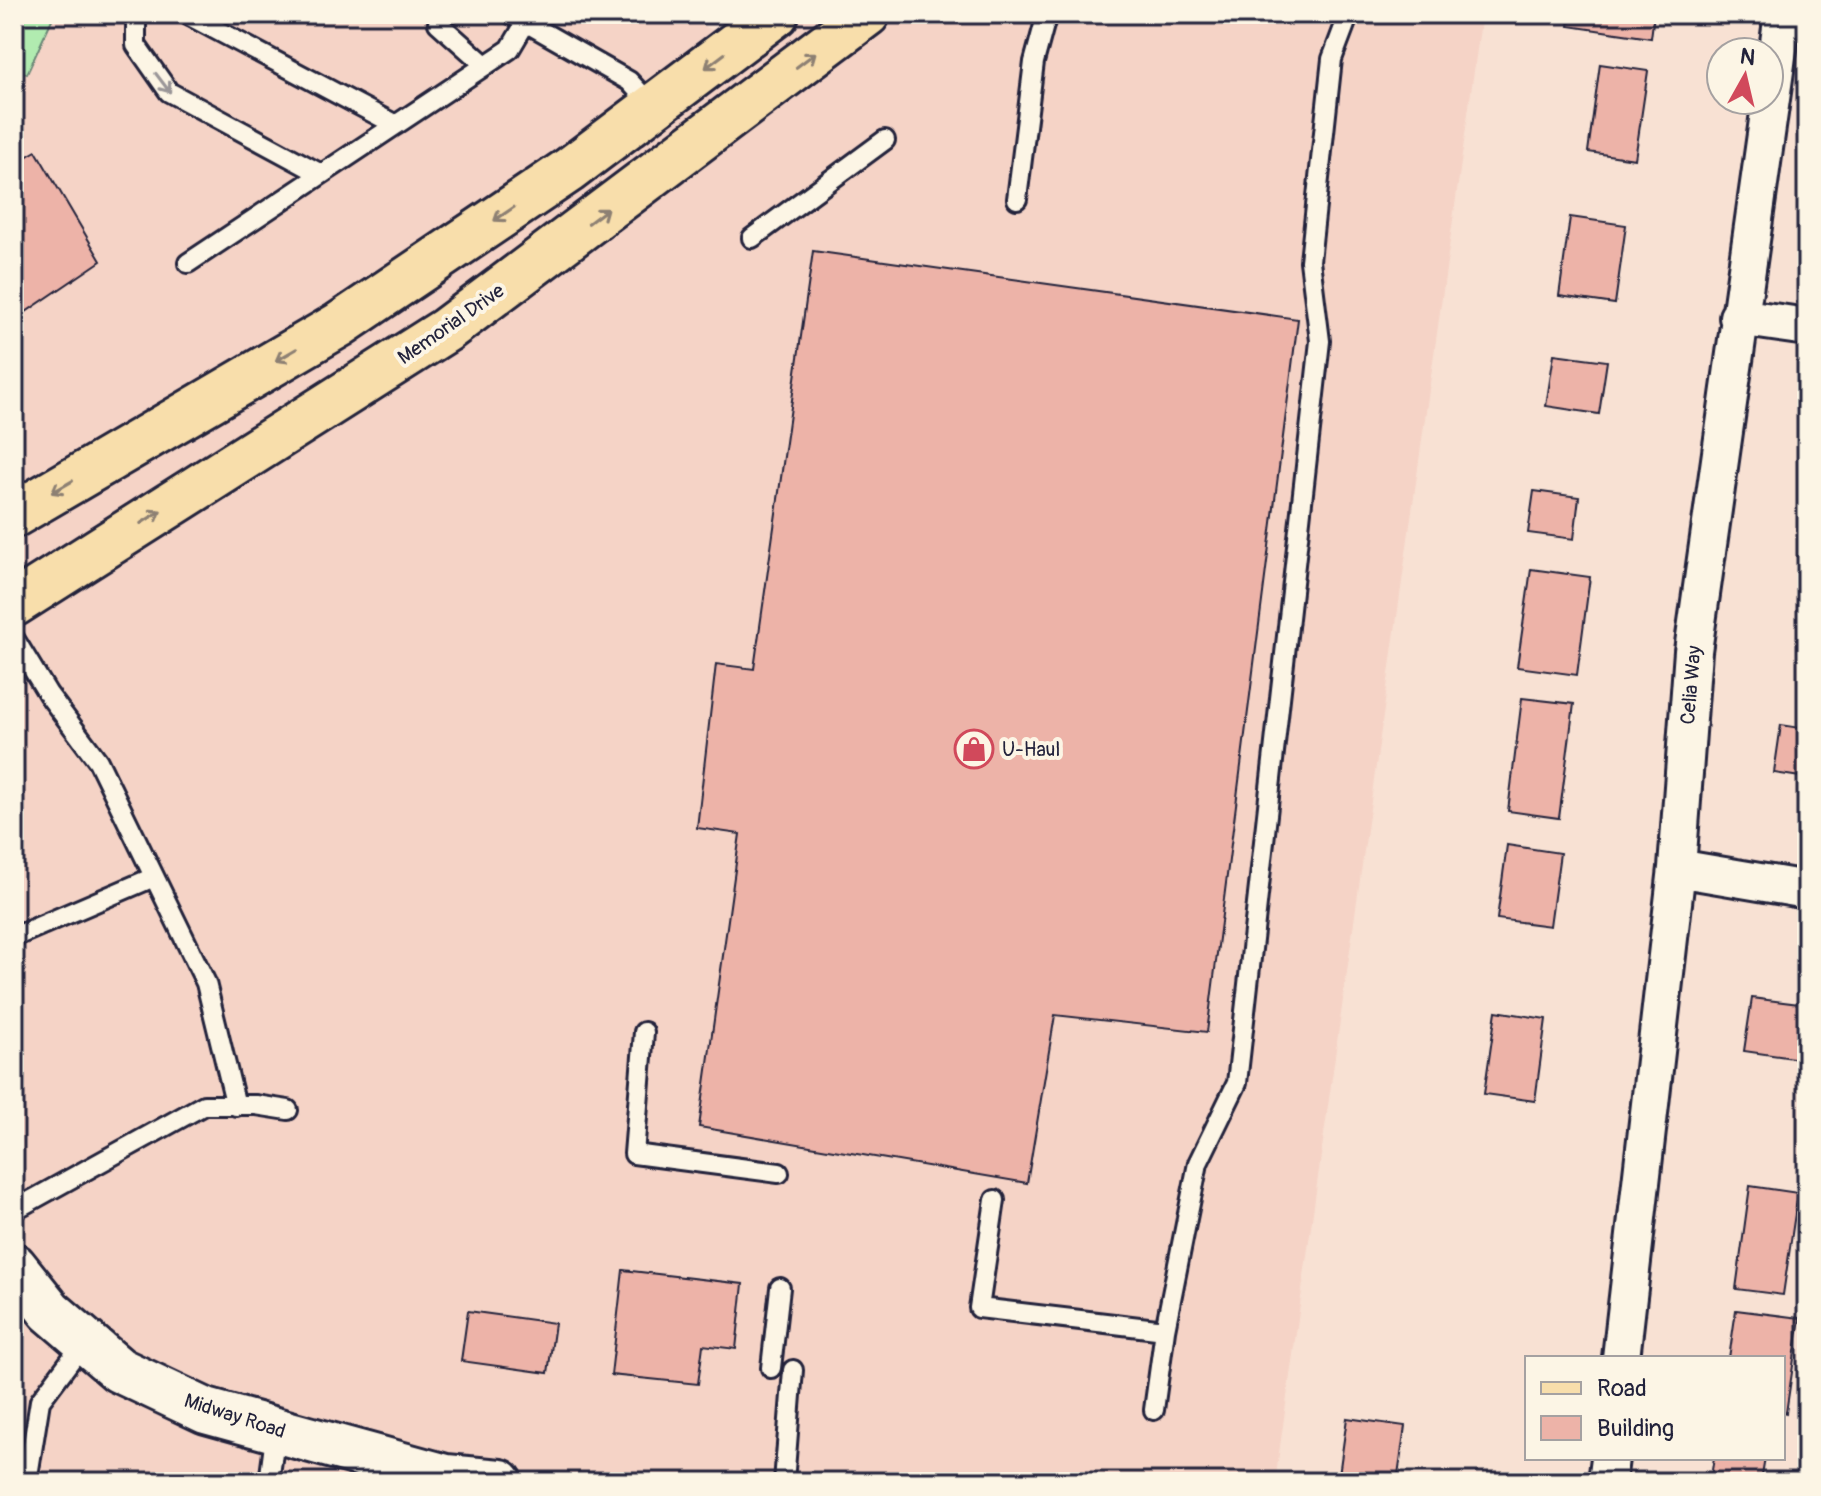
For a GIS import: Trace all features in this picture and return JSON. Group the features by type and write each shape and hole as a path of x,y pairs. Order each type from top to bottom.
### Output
{"main road":[{"path":"14,515 339,325 569,170 776,14"},
{"name":"Memorial Drive","path":"14,604 446,330 867,14"}],"street":[{"name":"Celia Way","path":"1621,1356 1677,868 1693,651 1783,14"},
{"path":"1738,317 1807,327"},
{"path":"1677,868 1807,890"},
{"name":"Midway Road","path":"14,1266 50,1311 119,1370 206,1411 446,1477 500,1482"},
{"path":"1607,1482 1610,1460"}],"lane":[{"path":"136,14 136,45 169,92 321,174"},
{"path":"186,14 396,125"},
{"path":"1017,199 1034,62 1047,14"},
{"path":"1154,1410 1165,1330 1198,1163 1237,1083 1320,341 1310,261 1313,230 1332,59 1349,14"},
{"path":"188,263 510,49 518,18 629,81 654,108"},
{"path":"438,23 485,65"},
{"path":"752,238 885,140"},
{"path":"14,638 48,694 98,761 206,983 236,1106"},
{"path":"14,937 154,877"},
{"path":"644,1032 634,1154 779,1173"},
{"path":"14,1210 204,1105 288,1110"},
{"path":"995,1200 979,1308 1165,1330"},
{"path":"771,1368 780,1288"},
{"path":"27,1482 40,1401 85,1341"},
{"path":"784,1482 793,1370"},
{"path":"269,1482 276,1430"}],"shaded area":[{"path":"14,14 679,14 747,47 789,14 1482,14 1275,1482 14,1482"}],"green space":[{"path":"14,14 54,15 27,74 14,68"}],"building":[{"path":"1571,14 1654,14 1651,38 1569,26"},
{"path":"1600,64 1648,71 1635,159 1588,152"},
{"path":"36,151 101,261 14,320 14,164"},
{"path":"1570,217 1626,225 1615,304 1559,296"},
{"name":"U-Haul","path":"813,251 1298,319 1207,1032 1055,1015 1027,1183 699,1127 740,834 697,828 716,664 754,669"},
{"path":"1554,354 1607,361 1599,414 1546,406"},
{"path":"1534,491 1579,497 1574,539 1528,533"},
{"path":"1531,569 1590,577 1577,675 1517,667"},
{"path":"1522,698 1574,704 1559,818 1508,811"},
{"path":"1781,725 1807,729 1807,778 1774,773"},
{"path":"1507,845 1560,853 1550,926 1497,919"},
{"path":"1752,998 1807,1005 1807,1060 1744,1051"},
{"path":"1496,1011 1546,1019 1535,1101 1484,1094"},
{"path":"1750,1186 1798,1193 1783,1295 1736,1289"},
{"path":"623,1270 743,1284 736,1349 703,1345 698,1384 611,1375"},
{"path":"1736,1310 1800,1318 1786,1413 1785,1356 1729,1356"},
{"path":"468,1311 555,1323 548,1373 461,1361"},
{"path":"1347,1418 1405,1426 1397,1482 1338,1482"},
{"path":"1714,1460 1765,1460 1761,1482 1710,1482"}],"place":[{"name":"U-Haul","path":"974,749"}]}
